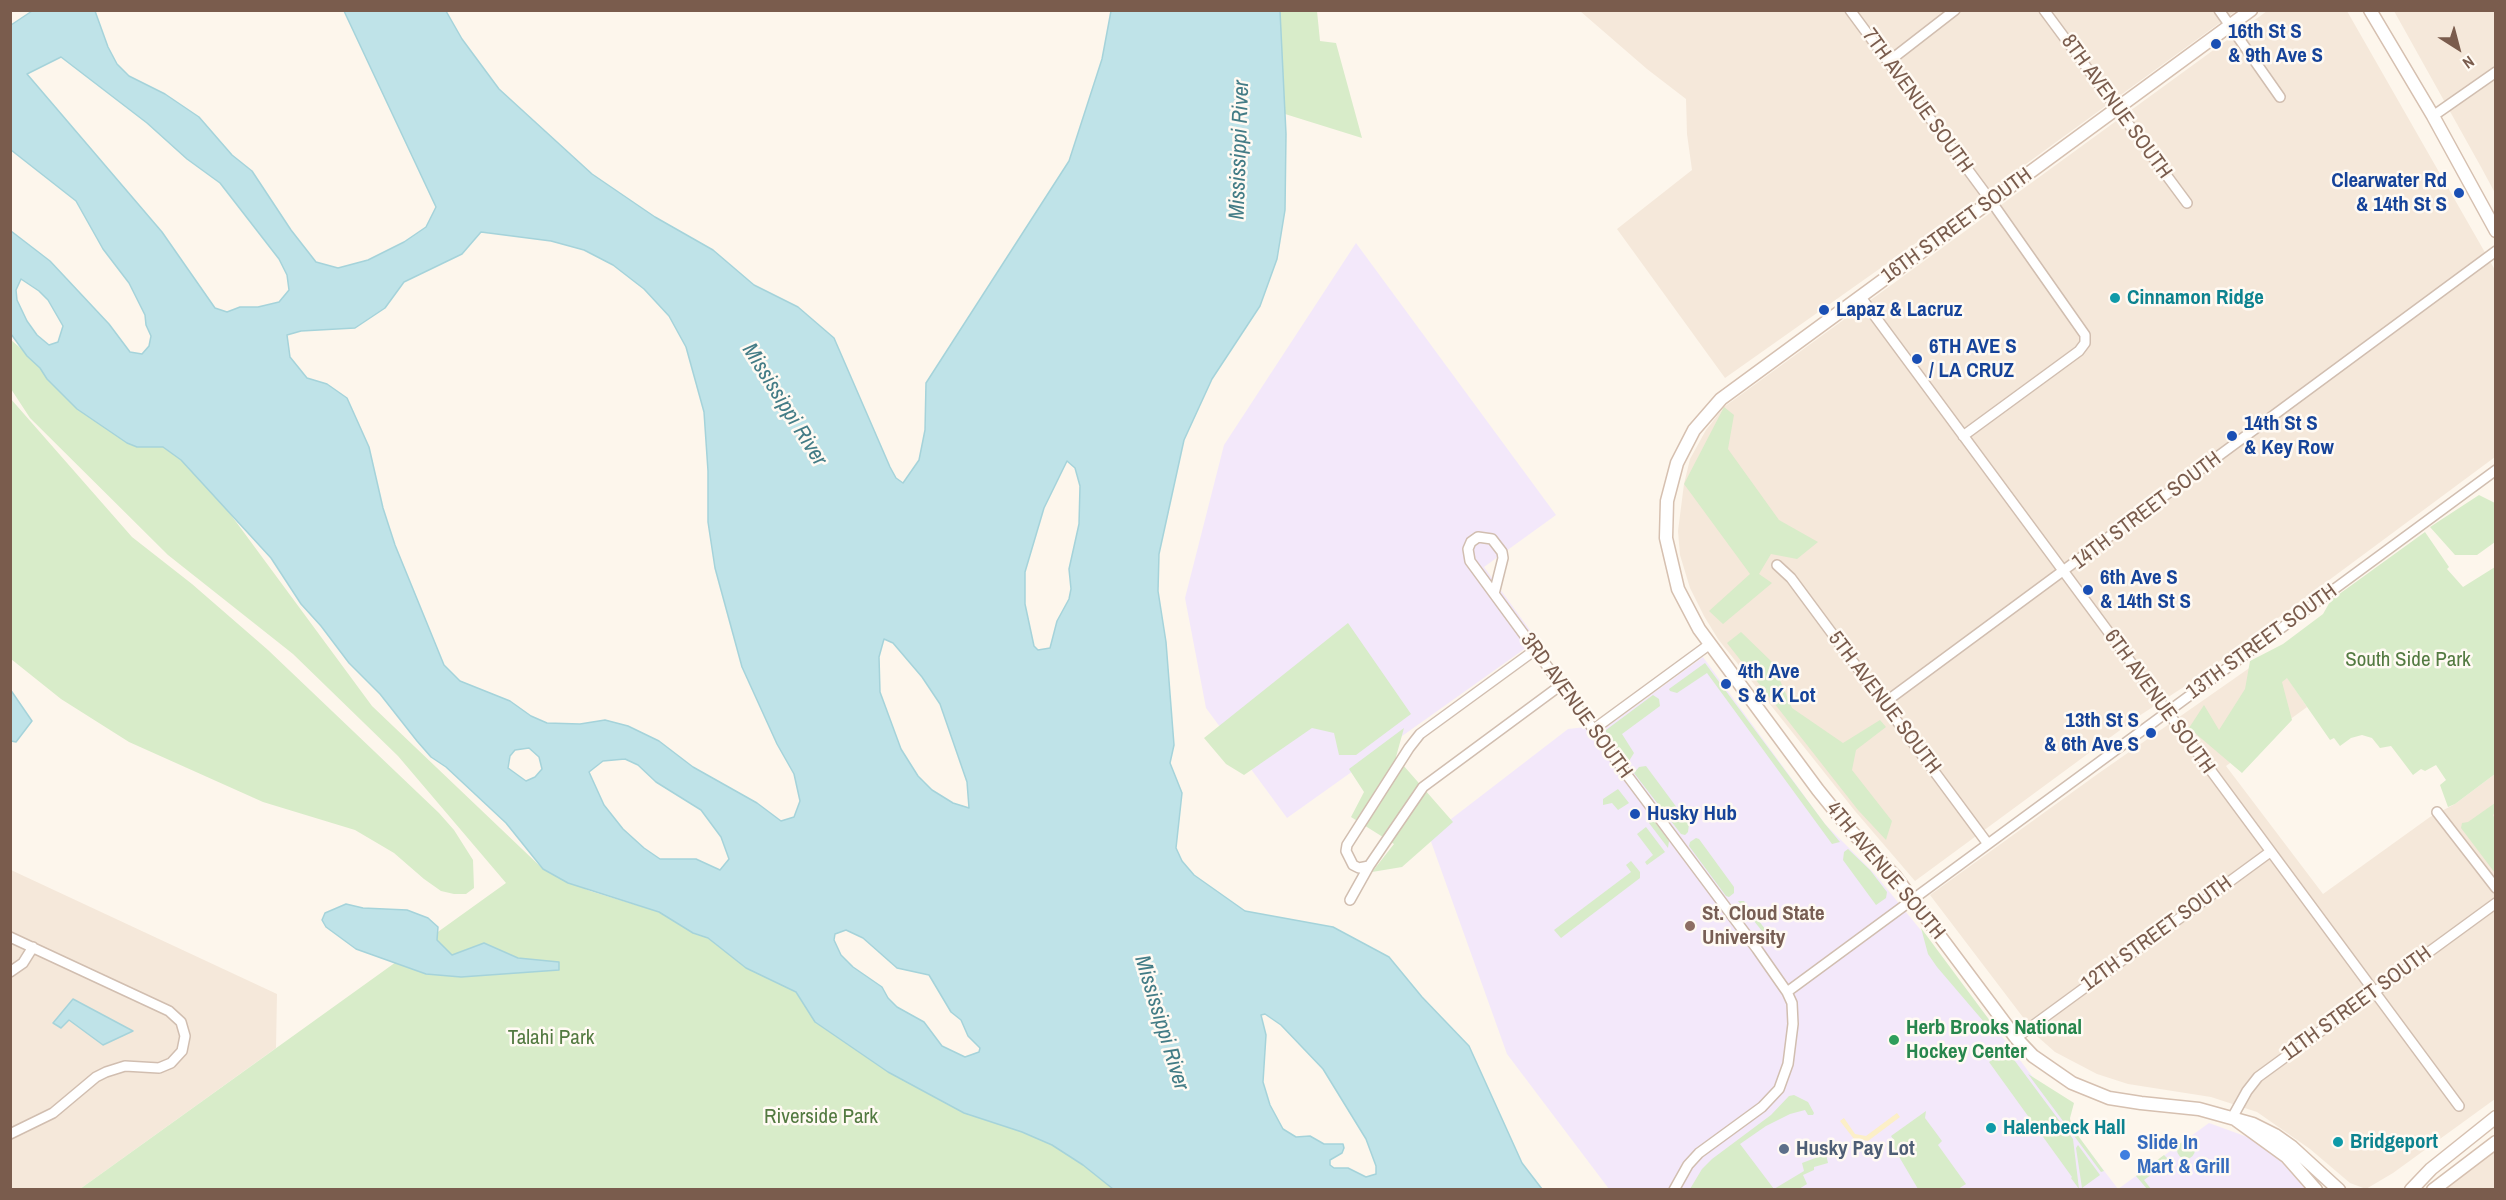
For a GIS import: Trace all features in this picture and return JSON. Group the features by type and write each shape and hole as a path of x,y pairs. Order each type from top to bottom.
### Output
{"street":[{"name":"7TH AVENUE SOUTH","path":"1850,10 1990,201 2079,326 2086,340 2073,356 1963,436"},
{"path":"1888,62 1955,10"},
{"name":"8TH AVENUE SOUTH","path":"2044,10 2187,203"},
{"path":"2219,10 2280,97"},
{"name":"16TH STREET SOUTH","path":"1669,491 1673,474 1688,441 1703,418 1720,399 2251,10"},
{"path":"2370,10 2433,116 2496,231"},
{"path":"2433,116 2496,72"},
{"name":"14TH STREET SOUTH","path":"1884,703 2064,573 2496,251"},
{"name":"6TH AVENUE SOUTH","path":"1860,296 2459,1106"},
{"name":"13TH STREET SOUTH","path":"1787,992 2496,470"},
{"name":"4TH AVENUE SOUTH","path":"1669,491 1666,525 1673,575 1683,603 1710,644 1836,813 1891,871 2016,1038 2053,1072 2095,1093 2124,1101 2199,1109 2234,1119"},
{"name":"3RD AVENUE SOUTH","path":"1494,594 1503,558 1502,552 1492,539 1478,537 1471,542 1468,549 1470,561 1494,594 1535,650 1561,685 1593,729 1787,992"},
{"name":"5TH AVENUE SOUTH","path":"1777,565 1791,578 1988,844"},
{"path":"1593,729 1710,644"},
{"path":"1369,866 1359,868 1353,865 1346,852 1347,845 1409,748 1420,734 1535,650"},
{"path":"1350,900 1369,866 1423,787 1561,685"},
{"path":"2437,812 2496,888"},
{"name":"12TH STREET SOUTH","path":"2016,1038 2270,852"},
{"name":"11TH STREET SOUTH","path":"2234,1119 2247,1091 2258,1077 2496,903"},
{"path":"10,936 170,1011 182,1022 185,1044 178,1057 164,1066 125,1066 96,1077 53,1113 10,1134"},
{"path":"10,972 23,963 33,947"},
{"path":"1674,1190 1688,1165 1699,1154 1762,1107 1779,1089 1788,1064 1793,1024 1792,1003 1787,992"},
{"path":"2411,1190 2438,1162 2496,1117"},
{"path":"2234,1119 2287,1157 2316,1190"},
{"path":"2234,1119 2253,1124 2276,1135 2339,1190"},
{"path":"2433,1190 2496,1142"}],"shaded area":[{"path":"1580,11 2236,11 1967,207 1725,378 1617,229 1692,170 1687,134 1686,99 1647,69"},
{"path":"2267,11 2347,11 2495,270 2495,457 2193,681 2142,714 1915,881 1855,811 1718,639 1704,616 1690,588 1680,555 1678,531 1684,484 1690,459 1706,430 1724,407"},
{"path":"2394,11 2495,11 2495,193 2481,167"},
{"path":"1356,243 1556,515 1484,567 1537,640 1287,818 1206,708 1185,598 1224,445"},
{"path":"2268,655 2287,677 2307,707 2226,766 2323,894 2430,817 2455,804 2495,774 2495,1099 2393,1173 2366,1189 2350,1183 2310,1149 2257,1112 2211,1097 2128,1084 2097,1074 2055,1052 2038,1037 1930,895"},
{"name":"St. Cloud State University","path":"1703,657 1825,824 1874,873 1924,934 2118,1189 1609,1189 1507,1054 1429,836 1568,729 1611,724"},
{"path":"11,870 277,994 276,1048 80,1189 11,1190"},
{"path":"2209,1123 2253,1139 2286,1162 2311,1189 2118,1189"},
{"path":"2495,1150 2495,1189 2442,1190 2486,1158"}],"green space":[{"path":"1280,11 1317,11 1320,41 1336,43 1362,138 1285,114"},
{"name":"Talahi Park","path":"10,339 119,434 186,454 372,706 543,869 590,891 659,912 693,933 708,938 746,968 796,992 815,1022 888,1072 964,1113 1022,1132 1052,1145 1083,1165 1113,1189 80,1189 506,883 398,756 293,654 168,555 30,418 11,389"},
{"path":"10,398 132,537 192,584 268,650 439,813 454,830 473,860 474,888 466,894 441,891 394,853 355,830 263,802 129,742 61,699 11,659"},
{"path":"1724,407 1734,415 1728,449 1779,520 1818,542 1797,559 1771,554 1759,574 1772,583 1723,624 1709,611 1750,574 1684,484"},
{"path":"2479,495 2495,503 2495,542 2477,555 2455,555 2430,527"},
{"name":"South Side Park","path":"2425,532 2449,567 2447,569 2463,587 2495,567 2495,774 2448,807 2440,785 2446,780 2436,765 2425,771 2421,769 2413,775 2391,746 2380,748 2372,738 2362,735 2351,738 2340,746 2334,738 2330,740 2287,678 2282,682 2292,720 2242,773 2189,728 2204,705 2219,730 2245,689 2250,661 2283,644 2323,614 2331,600"},
{"path":"1348,623 1411,714 1356,755 1339,755 1334,733 1312,728 1244,775 1226,764 1204,738"},
{"path":"1741,632 1772,662 1792,708 1843,743 1880,720 1886,727 1856,750 1852,770 1892,821 1886,840 1858,810 1727,643"},
{"path":"1705,663 1840,842 1832,844 1707,673 1677,693 1670,691 1669,689"},
{"path":"1653,695 1659,699 1660,706 1622,734 1634,753 1629,761 1625,760 1606,735 1606,730"},
{"path":"1404,728 1396,757 1453,822 1402,867 1372,872 1394,844 1351,817 1364,792 1349,769"},
{"path":"1646,766 1689,824 1685,835 1681,834 1634,773 1639,767"},
{"path":"1618,789 1629,803 1618,810 1612,803 1603,805 1603,799"},
{"path":"2495,803 2493,815 2496,821 2495,873 2461,828 2462,823 2468,822"},
{"path":"1652,818 1669,841 1668,848 1649,823"},
{"path":"1646,827 1665,852 1647,865 1645,862 1653,855 1637,834"},
{"path":"1696,838 1734,887 1734,893 1729,897 1689,846 1690,842"},
{"path":"1848,849 1870,870 1887,892 1886,898 1876,905 1843,860 1844,852"},
{"path":"1631,861 1640,872 1640,878 1561,938 1554,930 1631,872 1626,865"},
{"path":"1738,901 1744,901 1768,933 1766,936"},
{"path":"1921,928 1998,1034 1984,1022 1937,967 1928,954"},
{"path":"2006,1049 2073,1139 2079,1189 1989,1062 1995,1058 1999,1061 2004,1057 2001,1053"},
{"path":"2028,1074 2074,1103 2070,1118 2071,1126 2104,1171 2101,1172"},
{"path":"1794,1095 1808,1102 1813,1115 1808,1115 1805,1110 1790,1114 1766,1126 1740,1144 1774,1189 1690,1189 1702,1169 1712,1159 1771,1115 1789,1096"},
{"path":"1926,1111 1925,1118 1942,1141 1938,1145 1966,1184 1958,1189 1918,1189 1891,1143 1893,1139 1891,1136"},
{"path":"2186,1141 2192,1144 2195,1150 2192,1156 2186,1159 2180,1156 2177,1150 2180,1144"},
{"path":"2078,1145 2100,1175 2082,1188 2076,1148"},
{"path":"1826,1154 1828,1163 1814,1167 1814,1170 1803,1175 1807,1184 1799,1189 1774,1189 1804,1171 1802,1163"},
{"path":"2164,1155 2170,1161 2144,1180 2151,1189 2147,1189 2136,1176"}],"sand":[{"path":"1897,1113 1900,1117 1868,1141 1854,1139 1840,1121 1844,1118 1855,1134 1866,1136"}],"water":[{"name":"Mississippi River","path":"32,11 95,11 117,64 129,76 165,94 199,117 232,155 252,171 291,230 316,262 338,268 368,260 404,242 426,227 436,207 344,11 446,11 462,39 499,89 592,174 655,217 713,250 754,285 798,307 834,338 890,467 896,478 903,483 919,460 925,430 926,383 1069,161 1102,59 1111,11 1280,11 1286,134 1285,210 1277,259 1260,306 1212,379 1184,440 1159,554 1158,591 1166,642 1174,745 1170,763 1182,793 1176,848 1182,861 1194,875 1245,911 1333,927 1389,957 1422,997 1469,1046 1522,1163 1542,1189 1113,1189 1083,1165 1052,1145 1022,1132 964,1113 888,1072 815,1022 796,992 746,968 708,938 693,933 659,912 568,883 543,869 506,823 446,767 431,757 380,694 349,663 301,604 271,558 181,460 163,447 137,447 127,443 77,409 47,379 11,334 11,231 50,261 109,324 130,352 142,354 149,346 151,336 145,315 129,283 103,249 76,201 11,150 11,25","holes":["61,57 220,183 279,259 287,275 289,290 279,302 258,307 240,307 227,312 215,308 162,232 27,74","481,232 551,241 584,250 613,265 644,289 669,316 686,347 704,412 708,471 708,522 715,568 742,667 777,744 794,774 800,801 794,817 781,821 757,803 693,767 659,741 628,726 605,720 580,724 547,723 531,716 510,701 460,681 444,665 395,545 383,508 369,447 347,398 327,384 307,378 290,357 287,335 301,331 355,328 385,308 404,282 462,254","21,279 48,300 63,326 58,342 49,345 37,335 17,300 16,290","1067,461 1075,468 1080,486 1079,524 1069,569 1071,589 1069,599 1057,621 1050,648 1038,650 1034,646 1025,604 1025,572 1044,508","884,639 893,643 922,677 940,704 967,782 969,808 953,803 932,790 918,776 901,749 880,692 879,657","529,748 539,757 542,769 535,777 526,781 508,768 510,756 515,750","625,759 638,765 656,782 701,810 721,837 729,859 720,870 696,859 660,859 623,829 604,805 589,772 603,761","846,930 863,938 897,968 929,975 951,1012 961,1020 968,1036 980,1048 979,1052 965,1057 942,1046 924,1022 897,1007 882,987 853,967 841,955 834,940 835,934","1265,1014 1281,1025 1323,1069 1366,1139 1376,1166 1376,1174 1366,1177 1348,1168 1334,1168 1330,1165 1330,1160 1342,1153 1343,1144 1324,1144 1310,1136 1296,1137 1283,1129 1270,1105 1263,1082 1266,1035 1261,1015"]},
{"path":"10,689 32,721 16,742 11,741"},
{"path":"346,904 363,908 407,910 428,918 438,927 437,940 452,955 484,943 518,958 559,962 559,970 461,977 426,974 356,949 326,927 322,920 325,913"},
{"path":"73,999 133,1031 103,1045 69,1020 61,1028 53,1023"}],"place":[{"name":"16th St S & 9th Ave S","path":"2216,44"},
{"name":"Clearwater Rd & 14th St S","path":"2459,193"},
{"name":"Cinnamon Ridge","path":"2115,298"},
{"name":"Lapaz & Lacruz","path":"1824,310"},
{"name":"6TH AVE S / LA CRUZ","path":"1917,359"},
{"name":"14th St S & Key Row","path":"2232,436"},
{"name":"6th Ave S & 14th St S","path":"2088,590"},
{"name":"4th Ave S & K Lot","path":"1726,684"},
{"name":"13th St S & 6th Ave S","path":"2151,733"},
{"name":"Husky Hub","path":"1635,814"},
{"name":"St. Cloud State University","path":"1690,926"},
{"name":"Herb Brooks National Hockey Center","path":"1894,1040"},
{"name":"Halenbeck Hall","path":"1991,1128"},
{"name":"Bridgeport","path":"2338,1142"},
{"name":"Husky Pay Lot","path":"1784,1149"},
{"name":"Slide In Mart & Grill","path":"2125,1155"}],"park label":[{"name":"Riverside Park","path":"821,1117"}]}
